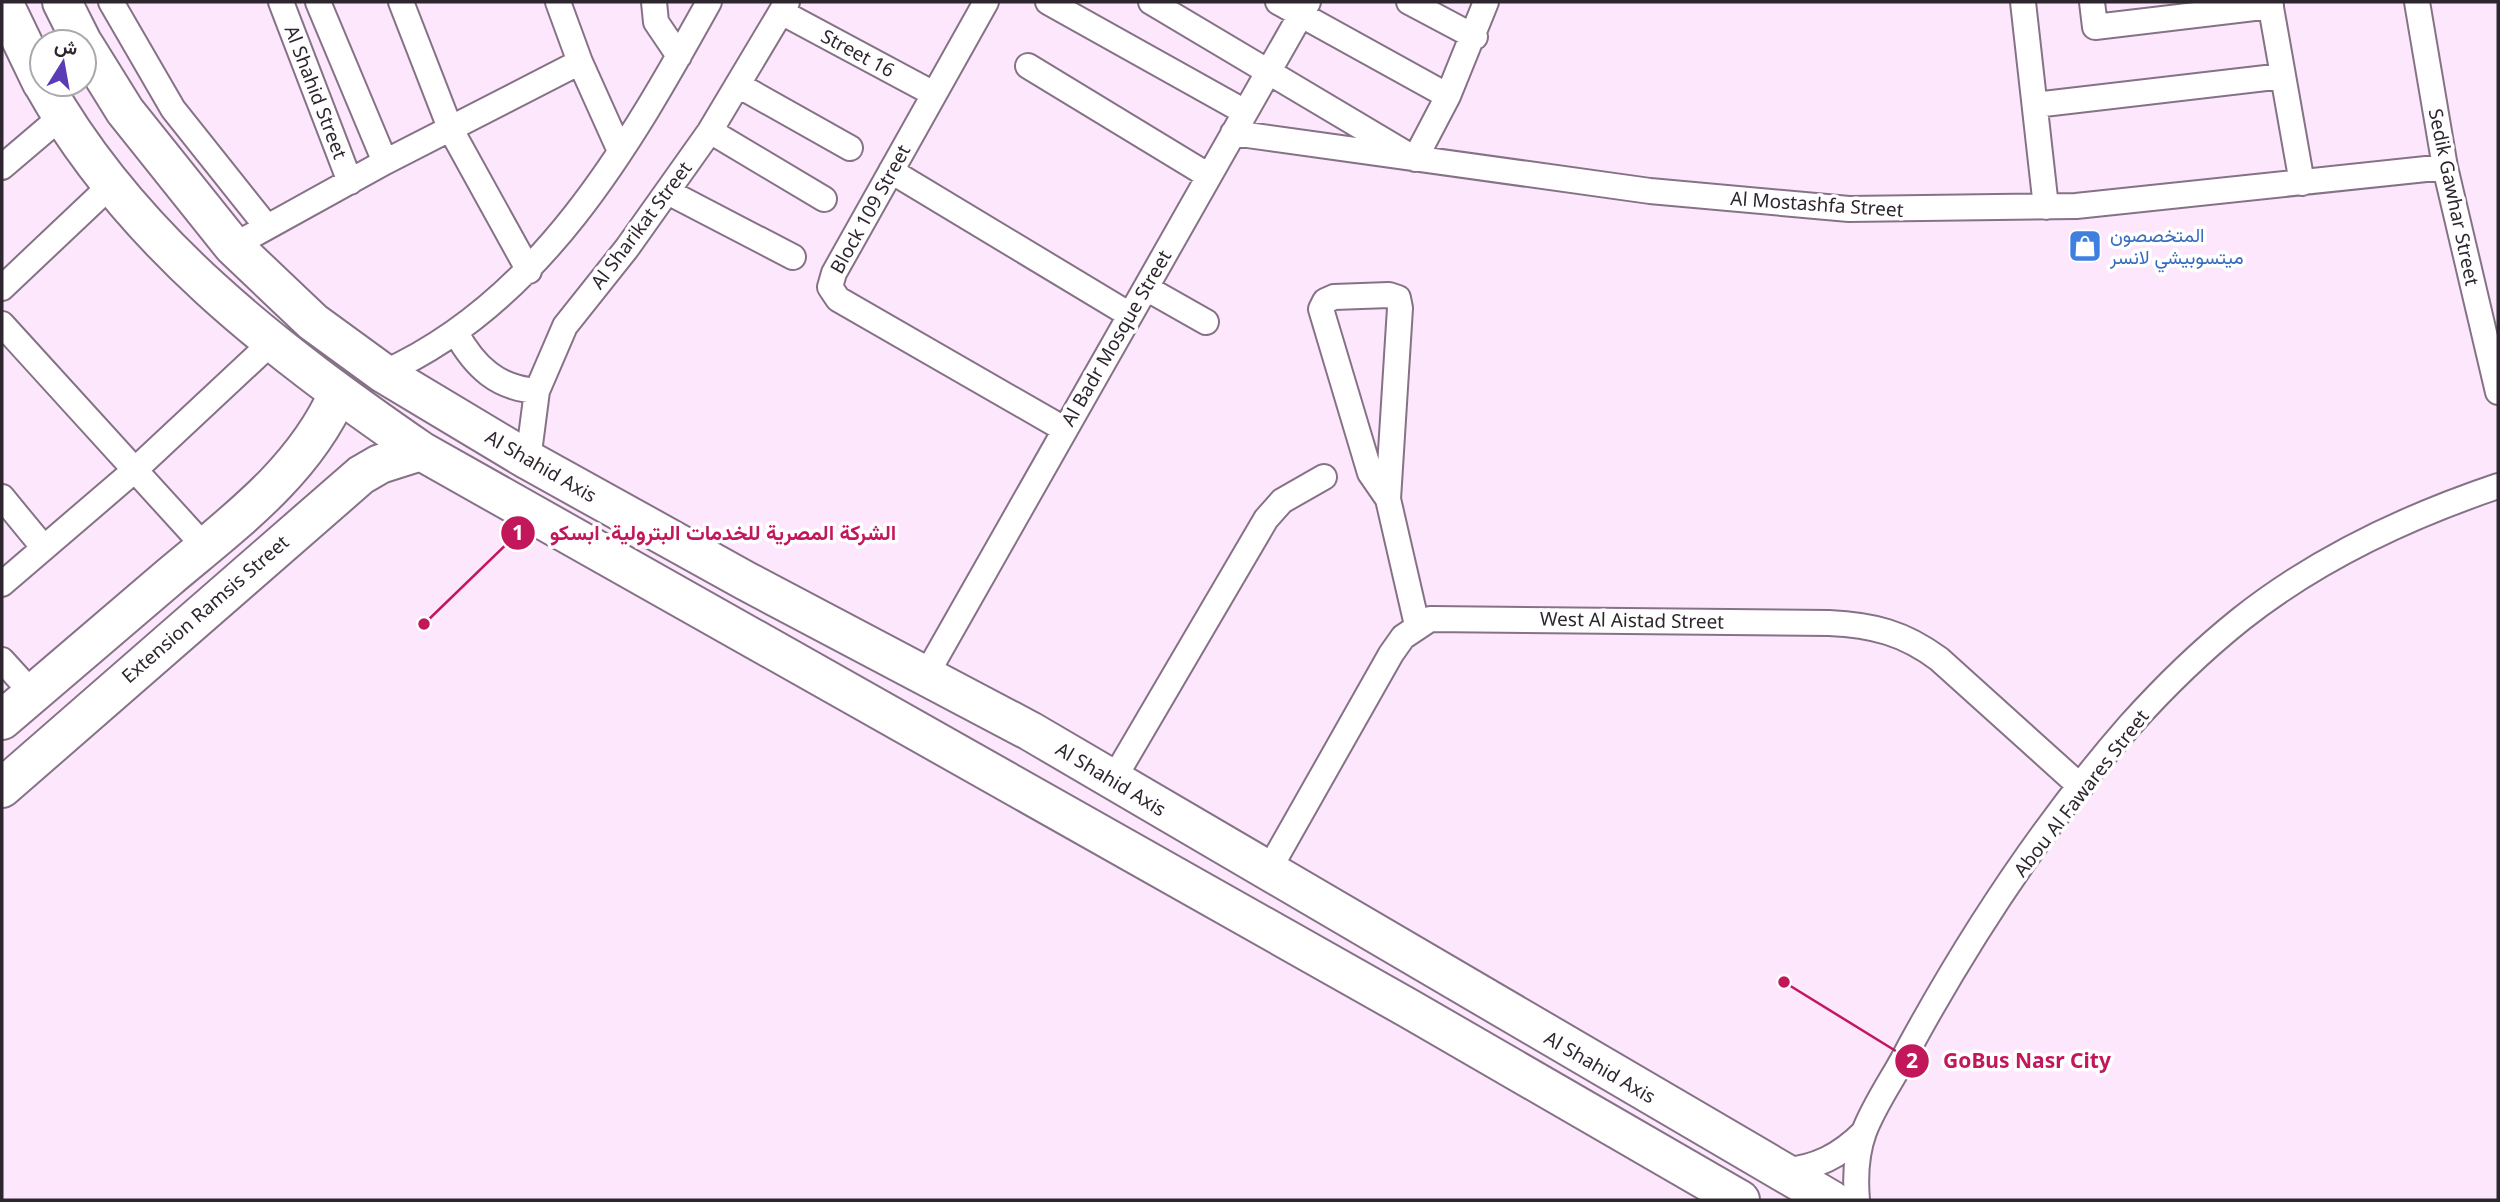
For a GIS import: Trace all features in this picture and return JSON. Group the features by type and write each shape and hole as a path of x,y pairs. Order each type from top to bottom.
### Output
{"main road":[{"path":"2,2 28,55"},
{"name":"Al Shahid Axis","path":"62,2 75,28"},
{"name":"Al Shahid Axis","path":"98,66 152,146 233,246 313,322 383,373 528,460 746,581 1030,732 1831,1200"},
{"path":"51,98 111,185 166,246 272,342 338,394 421,451 1740,1200"},
{"path":"111,185 113,176 124,159 132,152 152,146"},
{"path":"2,720 255,503 309,448 338,394"},
{"name":"Extension Ramsis Street","path":"2,788 361,475 380,464 421,451"},
{"path":"255,503 285,539"},
{"path":"948,750 966,726 968,697"},
{"path":"994,775 1000,752 1008,742 1030,732"}],"street":[{"path":"111,2 173,109 267,227"},
{"path":"284,7 312,2"},
{"path":"318,2 385,162"},
{"path":"401,2 450,128 528,271"},
{"path":"558,2 580,62 620,151"},
{"path":"654,2 656,22 679,55"},
{"path":"383,373 409,362 456,333 507,293 528,271 560,234 620,151 709,2"},
{"name":"Block 109 Street","path":"986,2 830,279 833,294 1064,429"},
{"path":"1048,2 1245,111"},
{"path":"1151,2 1415,159 1475,37 1486,2"},
{"path":"1278,2 1305,8 1448,96"},
{"path":"1409,2 1475,37"},
{"path":"2023,2 2046,208"},
{"path":"2092,2 2095,27 2270,4 2302,183"},
{"name":"Sedik Gawhar Street","path":"2417,2 2445,166 2498,392"},
{"name":"Al Shahid Street","path":"284,7 350,182"},
{"name":"Street 16","path":"784,7 934,94"},
{"name":"Al Sharikat Street","path":"528,460 537,391 565,326 710,131 784,7"},
{"name":"Al Badr Mosque Street","path":"926,675 1305,8"},
{"path":"233,246 385,162 580,62"},
{"path":"1028,66 1209,176"},
{"path":"2035,105 2283,76"},
{"path":"738,85 850,148"},
{"path":"2,167 62,116"},
{"path":"710,131 824,199"},
{"name":"Al Mostashfa Street","path":"1233,133 1650,191 1849,209 2046,208 2445,166"},
{"path":"891,171 1130,314"},
{"path":"2,288 111,185"},
{"path":"668,191 793,257"},
{"path":"1146,288 1206,322"},
{"path":"1268,873 1391,654 1402,637 1416,625 1388,499 1400,303 1389,295 1329,298 1322,304 1322,314 1370,473 1388,499"},
{"path":"2,324 205,547"},
{"path":"456,333 474,362 484,372 509,386 537,391"},
{"path":"2,584 135,469 272,342"},
{"path":"1113,780 1266,519 1282,501 1324,477"},
{"name":"Abou Al Fawares Street","path":"1857,1200 1857,1165 1864,1131 1930,1010 1977,933 2081,787 2156,697 2183,669 2242,619 2315,567 2374,535 2445,503 2498,486"},
{"path":"2,497 44,548"},
{"name":"West Al Aistad Street","path":"1416,625 1430,619 1447,617 1829,623 1888,630 1915,642 1939,659 2081,787"},
{"path":"2,660 33,694"},
{"name":"Abou Al Fawares Street","path":"1782,1171 1801,1169 1836,1156 1864,1131"}],"place":[{"name":"المتخصصون ميتسوبيشي لانسر","path":"2085,246"},
{"name":"الشركة المصرية للخدمات البترولية. ابسكو","path":"424,624"},
{"name":"GoBus Nasr City","path":"1784,982"}]}
